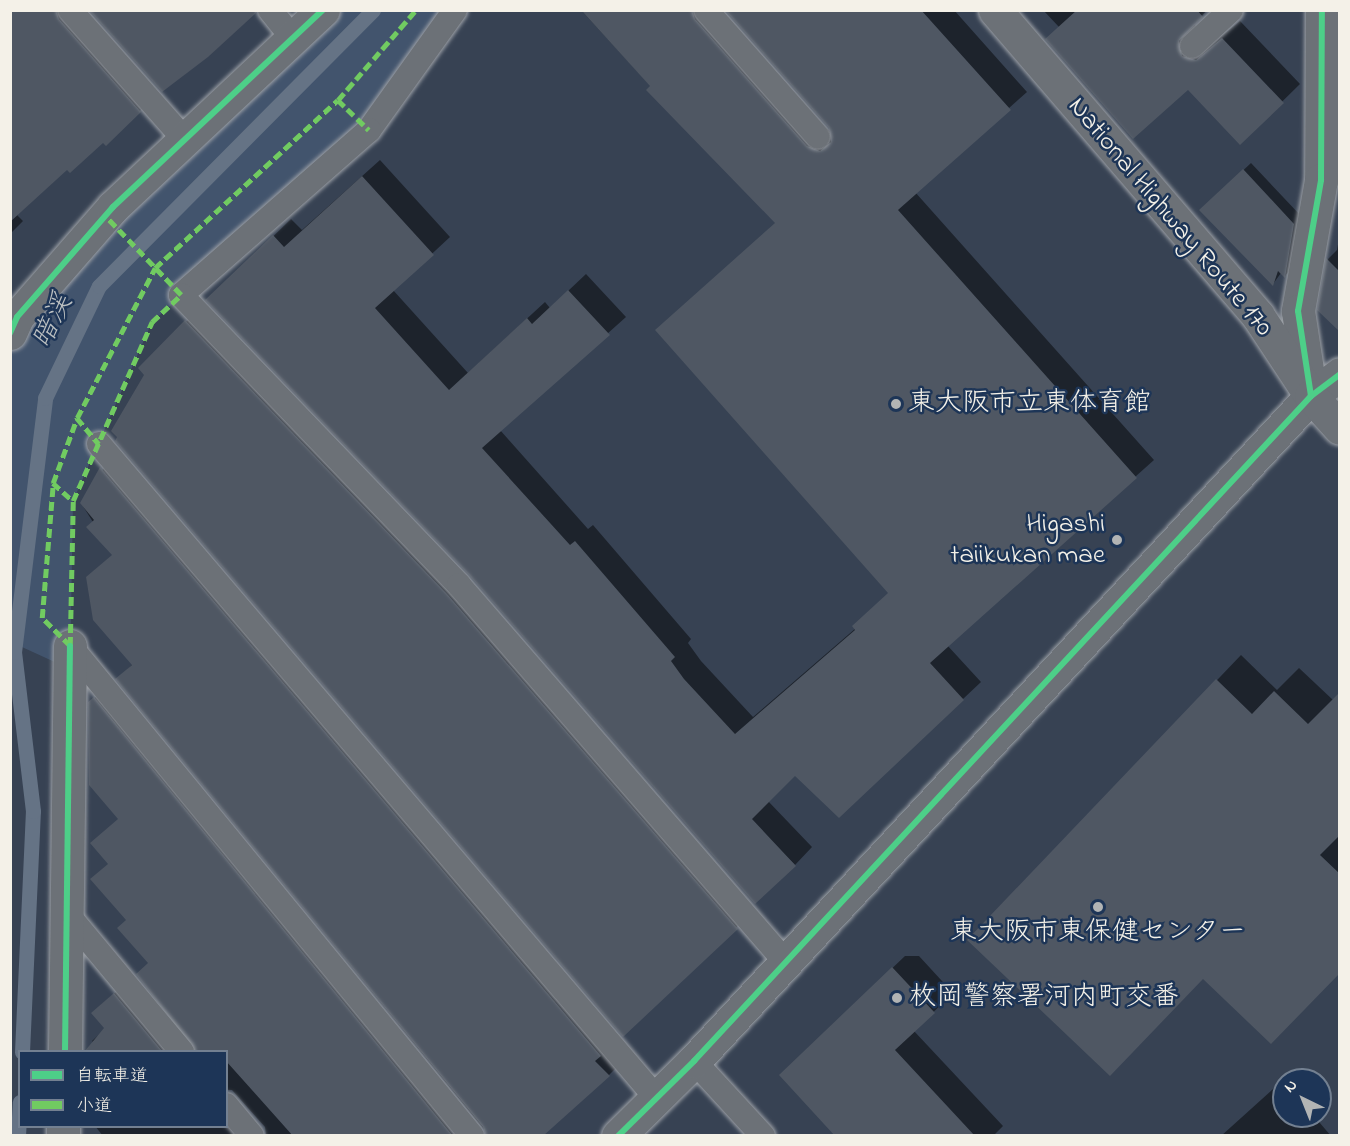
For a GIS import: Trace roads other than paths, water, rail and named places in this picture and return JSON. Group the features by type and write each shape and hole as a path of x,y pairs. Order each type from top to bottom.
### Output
{"main road":[{"path":"13,320 112,207 323,10"},
{"name":"National Highway Route 170","path":"995,10 1258,316 1311,396 1340,428"},
{"path":"1311,396 1298,311 1321,180 1323,10"},
{"path":"618,1136 658,1100 1311,396 1340,374"},
{"path":"65,1050 70,646"}],"lane":[{"path":"70,10 184,139"},
{"path":"270,10 293,38"},
{"path":"454,10 369,130 181,295 459,585 786,962"},
{"path":"706,10 818,137"},
{"path":"1192,46 1231,10"},
{"path":"99,444 658,1100"},
{"path":"70,646 472,1136"},
{"path":"68,915 180,1050"},
{"path":"694,1061 763,1136"},
{"path":"228,1107 252,1136"}],"waterway":[{"name":"暗渓","path":"22,1050 33,811 14,652 45,398 99,286 373,10"},
{"name":"暗渓","path":"18,1128 18,1136"}],"place":[{"name":"東大阪市立東体育館","path":"896,404"},
{"name":"Higashi taiikukan mae","path":"1117,540"},
{"name":"東大阪市東保健センター","path":"1098,907"},
{"name":"枚岡警察署河内町交番","path":"897,998"}]}
